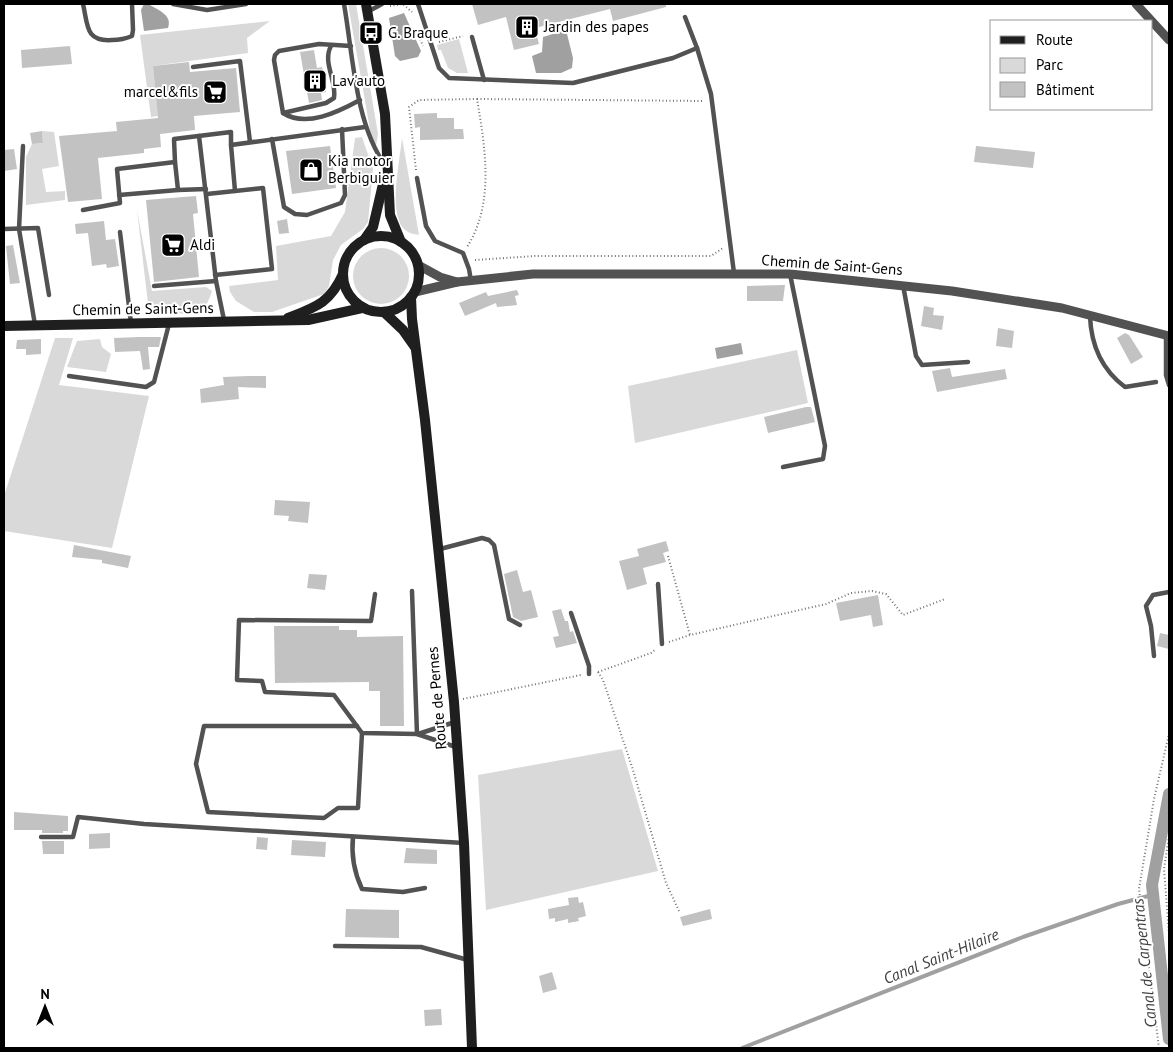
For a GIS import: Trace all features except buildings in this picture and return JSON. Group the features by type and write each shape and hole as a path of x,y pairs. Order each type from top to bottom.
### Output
{"main road":[{"path":"367,8 385,114 386,166 390,215 401,242 414,256 418,265 419,279 413,295 399,308 384,312 362,308 356,303 346,290 343,274 349,254 364,240 373,227 386,166"},
{"path":"364,240 379,236 401,242"},
{"name":"Chemin de Saint-Gens","path":"283,320 324,302 331,296 343,274"},
{"name":"Route de Pernes","path":"413,295 415,347 454,702 464,843 472,1048"},
{"name":"Chemin de Saint-Gens","path":"4,326 131,325 324,318 362,308"},
{"path":"384,312 403,330 415,347"}],"street":[{"path":"1136,4 1151,20"},
{"path":"1153,23 1169,40"},
{"name":"Chemin de Saint-Gens","path":"418,265 440,277 457,282"},
{"name":"Chemin de Saint-Gens","path":"413,295 457,282 533,274 571,272 790,274 903,286 1053,306 1168,336"}],"lane":[{"path":"83,4 89,30 93,37 100,41 125,39 132,36 134,30 132,4"},
{"path":"173,4 206,10 246,4"},
{"path":"344,4 365,127 374,149 386,166"},
{"path":"418,4 439,68 449,78 574,83 672,58 697,48"},
{"path":"367,8 379,5"},
{"path":"685,17 711,94 734,274"},
{"path":"472,37 484,80"},
{"path":"283,113 275,55 279,51 299,45 351,46"},
{"path":"283,113 326,103 334,98 335,90 327,56 331,46"},
{"path":"194,67 240,62 250,142"},
{"path":"283,113 299,120 319,117 360,100"},
{"path":"231,145 365,127"},
{"path":"272,140 284,207 295,214 307,214 338,206 345,195 342,129"},
{"path":"178,190 174,140 231,132 235,191"},
{"path":"199,136 216,281 224,322"},
{"path":"23,146 19,229 35,327"},
{"path":"83,210 120,203 117,169 176,162"},
{"path":"417,178 426,226 435,242 463,253 471,281"},
{"path":"119,195 178,190 206,192 263,188 272,269 216,275"},
{"path":"4,229 38,228 49,295"},
{"path":"120,232 131,325"},
{"path":"783,467 822,459 825,446 790,274"},
{"path":"154,286 216,281"},
{"path":"903,286 916,356 922,365 968,362"},
{"path":"1090,315 1092,339 1096,351 1103,364 1118,382 1125,388 1156,382"},
{"path":"69,376 146,387 154,382 169,324"},
{"path":"1168,336 1166,375 1169,385"},
{"path":"438,549 482,538 489,540 494,545 509,619 520,625"},
{"path":"658,584 662,644"},
{"path":"412,591 417,734"},
{"path":"1154,656 1151,626 1146,606 1153,595 1169,592"},
{"path":"357,726 204,726 196,764 208,812 324,818 338,808 358,808 362,733 357,726 334,695 265,692 262,681 237,680 239,620 371,620 375,594"},
{"path":"571,613 589,666 589,674"},
{"path":"417,734 455,722"},
{"path":"362,733 417,734 456,747"},
{"path":"41,837 73,837 78,817 464,843"},
{"path":"353,837 352,852 356,875 362,889 403,892 425,888"},
{"path":"335,946 421,947 468,960"}],"path":[{"path":"379,5 379,14 390,6 403,4 412,12"},
{"path":"417,29 424,46"},
{"path":"443,31 446,41"},
{"path":"437,43 472,34 472,37"},
{"path":"463,253 475,234 484,204 484,145 477,99"},
{"path":"417,178 409,107 419,100 704,101"},
{"path":"467,262 483,259 535,256 711,256 731,243"},
{"path":"668,556 690,635"},
{"path":"454,702 598,672 651,653 662,644 690,635 826,604 851,593 872,591 886,594 903,615 945,599"},
{"path":"598,672 603,680 633,770 666,883 679,911"},
{"path":"1159,1048 1139,889 1154,799 1169,734"},
{"path":"1169,836 1164,869 1169,934"}],"green space":[{"path":"348,4 356,4 378,134 376,146 371,135"},
{"path":"270,21 247,38 248,53 153,66 158,116 151,117 140,35"},
{"path":"459,39 468,73 457,73 448,68 441,50 438,50 437,45"},
{"path":"42,131 54,132 59,166 42,169 46,192 65,191 65,200 26,205 26,157 32,144 43,143"},
{"path":"362,137 373,169 368,222 363,229 341,245 333,260 329,286 324,294 272,312 254,312 236,301 230,292 229,286 278,280 276,246 331,236 345,212 355,138"},
{"path":"402,138 419,235 404,229 399,221 397,211 396,185"},
{"path":"137,210 152,291 206,287 212,291 209,300 201,310 191,314 164,310 149,312"},
{"path":"381,248 392,250 401,256 407,265 409,276 407,287 401,296 392,302 381,304 370,302 361,296 355,287 353,276 355,265 361,256 370,250"},
{"path":"55,338 73,338 59,385 149,396 112,548 4,531 4,496"},
{"path":"100,339 102,347 111,354 106,372 67,367 77,341"},
{"path":"797,350 808,403 635,443 628,386"},
{"path":"622,749 658,871 486,910 478,775"}],"shaded area":[{"path":"144,4 148,4 167,16 168,28 144,31 141,10"},
{"path":"404,13 421,51 418,57 400,61 395,56 389,18"},
{"path":"566,30 573,58 572,68 561,73 536,73 532,56 542,52 543,37"},
{"path":"741,343 743,354 717,359 715,348"}],"waterway":[{"name":"Canal de Carpentras","path":"1169,794 1152,885 1169,1039"},
{"name":"Canal Saint-Hilaire","path":"742,1048 1023,937 1118,904 1152,895"}],"place":[{"name":"Jardin des papes","path":"527,27"},
{"name":"G. Braque","path":"371,33"},
{"name":"Lav'auto","path":"315,81"},
{"name":"marcel&fils","path":"215,92"},
{"name":"Kia motor Berbiguier","path":"311,170"},
{"name":"Aldi","path":"173,245"}]}
